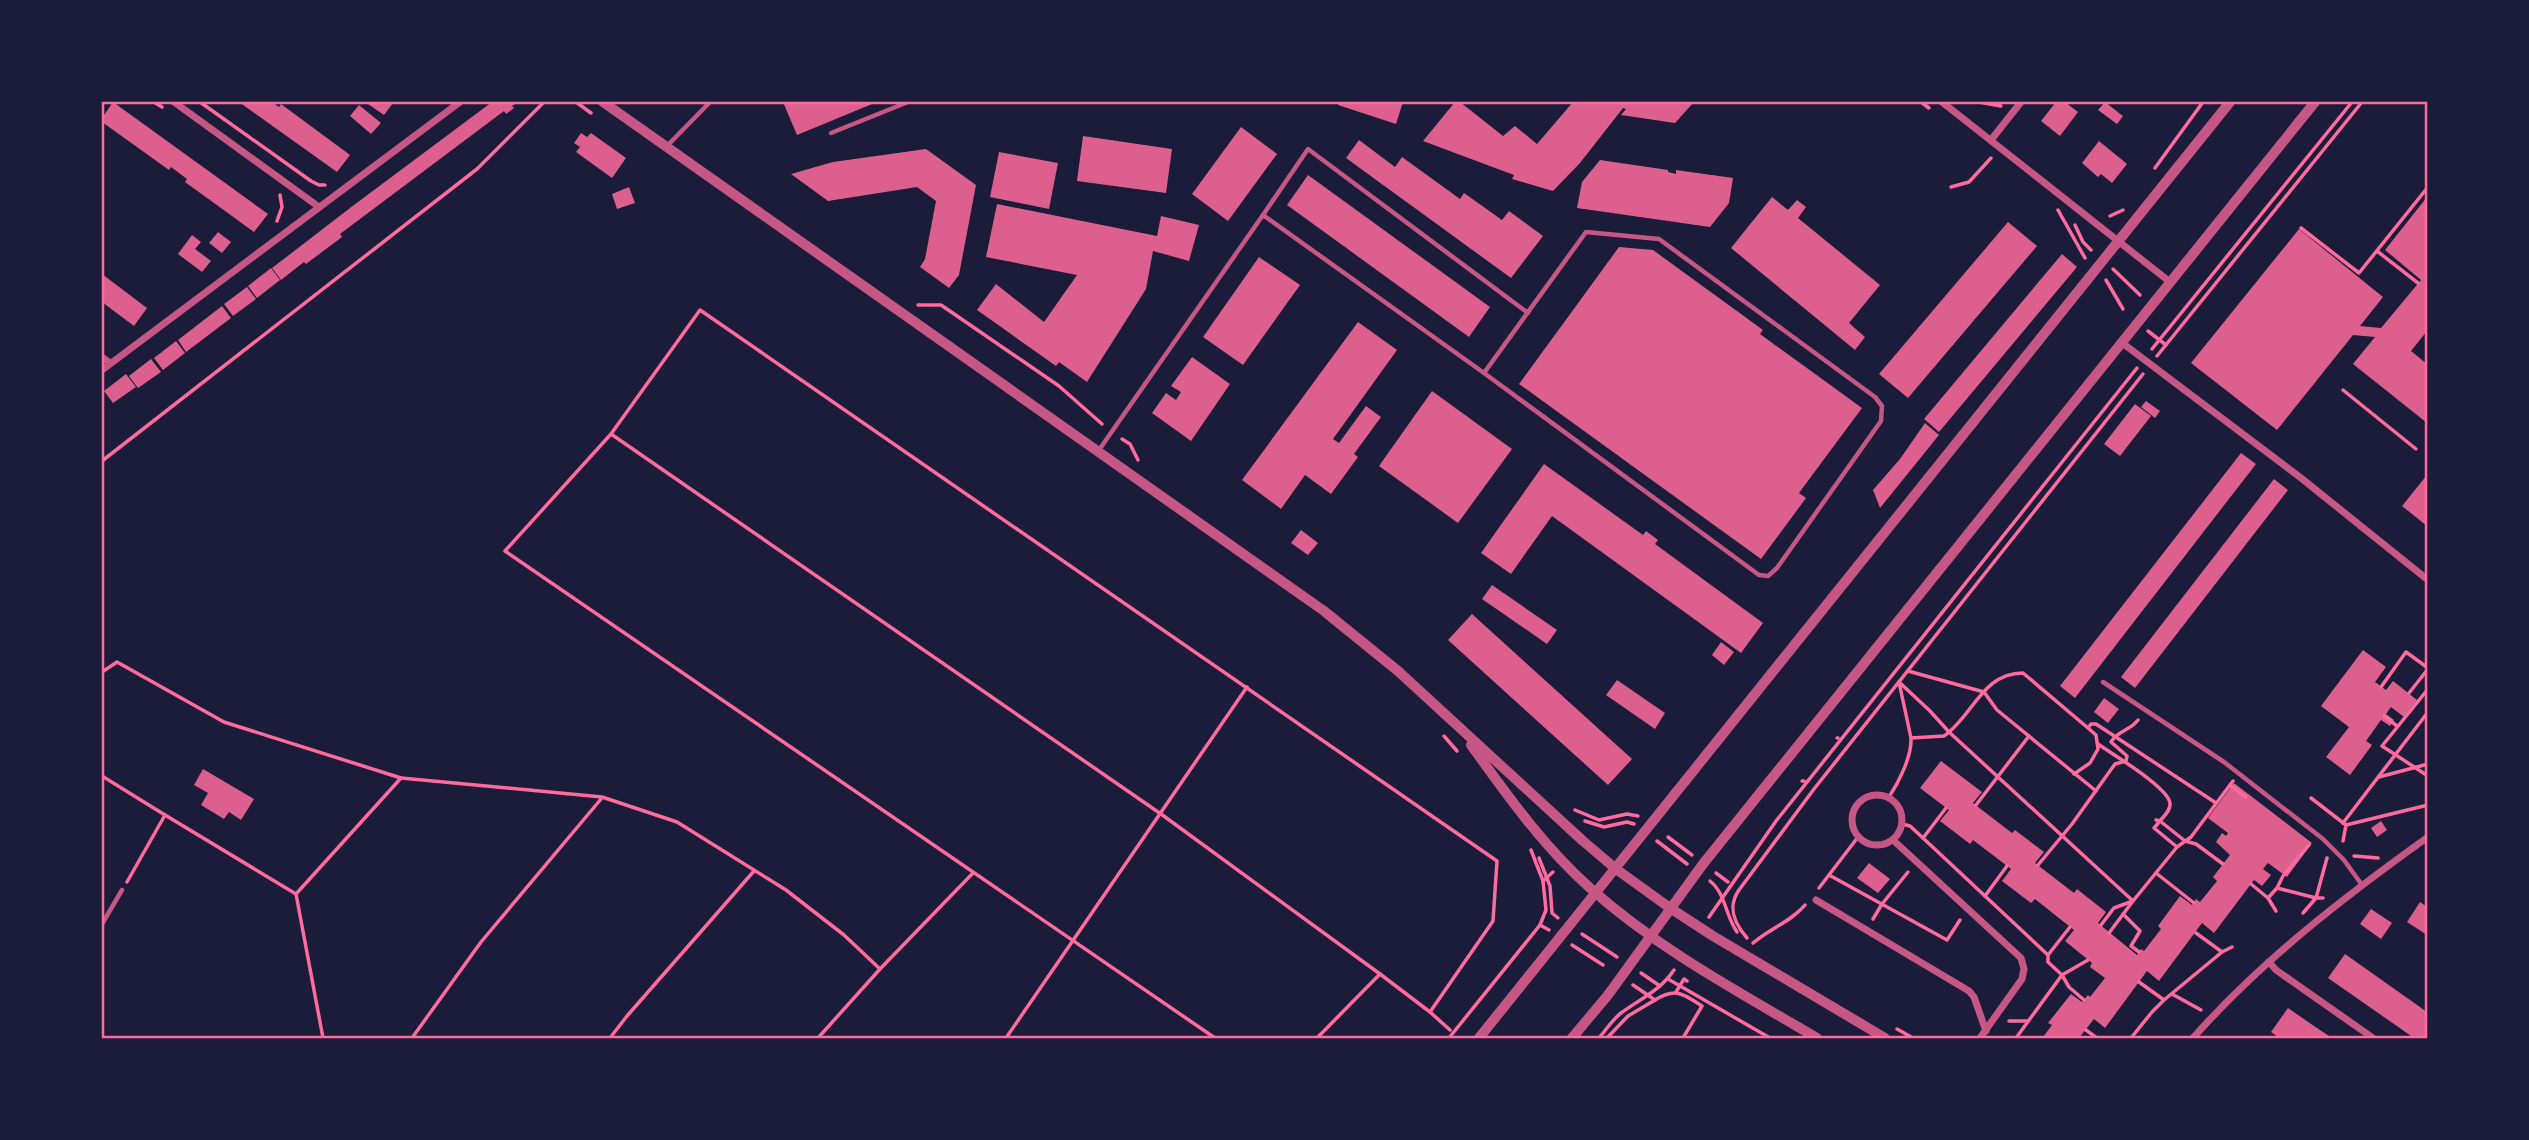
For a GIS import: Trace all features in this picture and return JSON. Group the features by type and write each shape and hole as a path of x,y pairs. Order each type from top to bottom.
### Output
{"street":[{"path":"174,102 318,207"},
{"path":"102,370 460,102"},
{"path":"603,102 1344,626 1398,671 1616,869 1670,908 1885,1038"},
{"path":"1942,102 2170,282"},
{"path":"1991,140 2021,102"},
{"path":"1479,1038 2230,102"},
{"path":"1572,1038 1608,995 1703,864 2315,102"},
{"path":"2121,342 2354,519 2427,580"},
{"path":"102,357 110,363"},
{"path":"1459,728 1523,817 1596,894 1650,937 1817,1038"},
{"path":"1877,794 1889,797 1897,803 1902,813 1902,824 1893,840 1881,845 1868,844 1858,837 1852,827 1851,815 1856,804 1866,796 1877,794"},
{"path":"2193,1038 2269,962 2362,885 2427,837"},
{"path":"1893,840 2021,958 2024,969 2022,979 1980,1038"},
{"path":"1814,898 1969,991 1974,997 1986,1031"},
{"path":"2269,962 2276,970 2373,1038"}],"lane":[{"path":"666,147 710,102"},
{"path":"831,133 908,102"},
{"path":"1098,451 1308,149 1528,313"},
{"path":"1262,215 1484,373 1759,575 1768,576 1777,568 1881,421 1882,406 1875,397 1659,239 1586,232 1484,373"},
{"path":"2103,682 2166,722 2239,774 2335,850 2362,885"},
{"path":"102,924 122,890"}],"path":[{"path":"154,102 165,110"},
{"path":"200,102 311,181 319,186 328,185"},
{"path":"102,461 477,169 544,102"},
{"path":"576,102 593,114"},
{"path":"1979,102 2004,106 2008,102"},
{"path":"2151,174 2203,102"},
{"path":"2149,352 2352,102"},
{"path":"2156,358 2361,102"},
{"path":"1951,187 1969,181 1991,158"},
{"path":"2301,228 2359,274 2427,187"},
{"path":"275,189 282,198 282,207 276,223"},
{"path":"2109,214 2126,208"},
{"path":"2087,262 2079,252 2090,239"},
{"path":"2377,251 2418,283"},
{"path":"2112,267 2136,292"},
{"path":"2104,275 2123,309"},
{"path":"1215,1038 505,551 611,434 701,310 1497,862 1493,921 1430,1012"},
{"path":"2167,317 2173,323"},
{"path":"2147,329 2166,345"},
{"path":"1714,909 1776,821 2138,366"},
{"path":"1729,911 1732,910 1736,888 1812,788 2145,372"},
{"path":"2343,390 2416,449"},
{"path":"611,434 1161,814 1380,974 1450,1030"},
{"path":"2381,687 2406,652 2427,668 2409,693"},
{"path":"102,672 117,662 224,722 401,778 603,797 677,822 786,890 835,928 880,969"},
{"path":"1908,671 1984,692 1997,710 2096,791"},
{"path":"1911,738 1944,736 1993,681 2004,675 2022,673 2096,735 2098,744 2094,759 2074,774"},
{"path":"1899,682 1908,688 1949,732 2133,901"},
{"path":"1889,797 1911,747 1899,682"},
{"path":"1006,1038 1247,687"},
{"path":"2427,689 2382,746 2427,776"},
{"path":"2277,888 2316,898 2325,858 2342,841 2345,824 2427,712"},
{"path":"2384,716 2397,726"},
{"path":"2126,761 2127,756 2110,742 2119,732 2129,729 2137,722"},
{"path":"2088,728 2091,724 2096,724 2216,803"},
{"path":"1442,733 1464,760"},
{"path":"1976,805 2029,736"},
{"path":"2098,744 2126,761 2167,795 2169,810 2154,828 2177,847"},
{"path":"2038,865 2115,764 2126,761"},
{"path":"2378,777 2427,764"},
{"path":"2109,933 2177,847 2191,837 2239,774"},
{"path":"102,776 296,894 323,1038"},
{"path":"296,894 401,778"},
{"path":"412,1038 481,942 603,797"},
{"path":"2311,798 2345,824"},
{"path":"2345,824 2427,805"},
{"path":"1923,838 1946,808"},
{"path":"122,890 165,815"},
{"path":"1579,818 1596,826 1609,827 1627,821 1636,825"},
{"path":"1592,831 1599,820"},
{"path":"2158,821 2223,864"},
{"path":"1902,824 1910,826 2048,955"},
{"path":"1668,837 1693,856"},
{"path":"1817,890 1858,837"},
{"path":"2342,841 2354,856 2378,858"},
{"path":"1528,842 1552,898 1552,913 1558,918"},
{"path":"1662,845 1686,863"},
{"path":"2268,898 2309,845 2316,850"},
{"path":"2325,858 2332,865"},
{"path":"1867,930 1882,904 1916,862"},
{"path":"1985,896 2007,866"},
{"path":"610,1038 754,871"},
{"path":"1545,879 1554,871"},
{"path":"818,1038 973,873"},
{"path":"1714,873 1728,882"},
{"path":"2156,873 2194,903"},
{"path":"1829,875 1947,940 1957,922 1968,911"},
{"path":"1449,1038 1540,925 1546,910 1545,879"},
{"path":"1712,883 1723,897 1730,921 1758,962"},
{"path":"2251,884 2268,898 2276,911"},
{"path":"1753,943 1799,912 1814,898"},
{"path":"2101,925 2115,908 2133,901"},
{"path":"2123,914 2140,931 2130,946 2139,952"},
{"path":"1540,925 1551,931"},
{"path":"2070,927 2048,955 2048,962 2084,1000"},
{"path":"2196,933 2222,952"},
{"path":"1587,937 1606,949"},
{"path":"1572,945 1602,965"},
{"path":"2131,1038 2164,1000 2222,952 2232,947"},
{"path":"2016,1038 2062,975 2088,960"},
{"path":"1599,1038 1619,1015 1649,996 1672,973"},
{"path":"1317,1038 1380,974"},
{"path":"1647,977 1660,986"},
{"path":"1668,979 1770,1038"},
{"path":"1676,992 1684,979 1696,986"},
{"path":"2140,982 2164,1000"},
{"path":"1633,985 1655,1000"},
{"path":"1607,1038 1628,1016 1666,993 1676,992 1702,1006 1683,1038"},
{"path":"2172,994 2203,1010"},
{"path":"2086,1030 2097,1038"}],"building":[{"path":"113,102 268,214 254,232 185,182 187,179 171,167 169,170 102,122"},
{"path":"239,102 272,102 279,107 281,104 350,155 337,172"},
{"path":"492,102 518,102 512,106 514,108 506,114 504,111 340,234 342,237 281,280 272,268"},
{"path":"783,102 877,102 797,135"},
{"path":"1339,102 1403,102 1396,124 1338,105"},
{"path":"1455,102 1460,102 1503,136 1515,126 1537,144 1573,102 1694,102 1675,123 1621,115 1626,109 1623,108 1580,163 1553,191 1512,179 1514,175 1423,141"},
{"path":"2056,102 2065,102 2078,112 2060,136 2041,121"},
{"path":"2105,102 2123,116 2117,124 2098,110"},
{"path":"393,103 384,115 368,104"},
{"path":"359,105 381,123 371,134 350,116"},
{"path":"1241,127 1277,154 1228,221 1192,194"},
{"path":"581,133 587,137 591,133 626,158 612,178 576,152 580,147 574,143"},
{"path":"1083,136 1172,149 1166,193 1077,181"},
{"path":"1359,140 1395,167 1402,157 1460,199 1464,193 1502,220 1509,211 1543,236 1511,278 1346,158"},
{"path":"2099,141 2127,164 2112,183 2101,174 2098,177 2082,163"},
{"path":"926,149 976,185 959,275 949,288 920,267 925,259 936,201 917,187 828,201 791,174 833,162"},
{"path":"999,152 1058,163 1049,209 990,197"},
{"path":"1600,160 1668,170 1676,174 1676,170 1733,178 1729,203 1710,227 1577,208 1582,182"},
{"path":"1308,175 1490,307 1469,337 1287,205"},
{"path":"629,187 635,203 617,209 612,194"},
{"path":"1772,197 1788,210 1797,200 1806,207 1798,218 1880,285 1849,323 1865,337 1855,350 1731,248"},
{"path":"2427,197 2427,331 2411,351 2427,364 2427,423 2353,364 2375,337 2353,335 2277,430 2191,363 2299,229 2383,297 2360,326 2381,328 2421,280 2385,250"},
{"path":"997,204 1157,236 1161,216 1199,225 1189,261 1153,251 1146,289 1087,382 1059,362 1056,366 977,310 996,284 1044,322 1077,275 986,257"},
{"path":"2008,222 2037,246 1908,398 1879,374"},
{"path":"218,232 231,242 222,253 209,243"},
{"path":"192,235 201,242 195,249 211,261 202,272 178,254"},
{"path":"1619,247 1653,250 1763,330 1760,334 1862,408 1799,493 1806,498 1761,559 1519,384"},
{"path":"2062,254 2077,267 1939,432 1924,419"},
{"path":"1259,257 1300,285 1243,365 1203,337"},
{"path":"271,268 280,280 257,298 248,286"},
{"path":"102,274 147,308 134,326 102,302"},
{"path":"247,287 256,299 233,316 224,304"},
{"path":"222,306 231,318 186,352 178,340"},
{"path":"1358,322 1397,350 1333,439 1339,443 1366,406 1381,417 1354,454 1358,457 1331,494 1305,475 1281,509 1242,480"},
{"path":"176,341 185,353 163,370 154,358"},
{"path":"1192,357 1230,384 1191,441 1152,413 1166,393 1176,400 1181,392 1171,386"},
{"path":"151,359 161,372 138,388 129,376"},
{"path":"126,374 136,387 113,403 104,391"},
{"path":"1432,391 1512,449 1458,523 1379,466"},
{"path":"2146,401 2160,411 2155,418 2141,407"},
{"path":"2135,404 2151,416 2120,456 2104,444"},
{"path":"1925,423 1939,435 1880,508 1873,490 1900,459"},
{"path":"2241,453 2256,464 2075,698 2060,686"},
{"path":"1544,464 1643,535 1646,531 1658,540 1655,544 1763,623 1741,653 1552,516 1511,574 1481,553"},
{"path":"2427,475 2427,526 2402,506"},
{"path":"2274,479 2288,490 2135,688 2121,677"},
{"path":"1301,530 1318,543 1308,555 1291,543"},
{"path":"1492,585 1557,630 1547,644 1482,599"},
{"path":"1472,614 1632,759 1608,785 1448,640"},
{"path":"1721,642 1734,652 1724,665 1712,655"},
{"path":"2363,650 2386,667 2375,682 2386,690 2393,681 2417,700 2404,717 2391,707 2386,714 2394,720 2390,726 2381,720 2366,741 2372,745 2350,775 2326,757 2349,727 2321,706"},
{"path":"1617,680 1665,713 1655,729 1606,695"},
{"path":"2104,698 2119,709 2108,723 2094,712"},
{"path":"1941,761 1982,792 1973,803 2012,833 2015,830 2044,852 2035,863 2074,893 2077,889 2106,912 2098,923 2137,955 2141,949 2144,951 2161,929 2158,926 2180,896 2192,905 2196,899 2200,902 2217,881 2213,877 2230,855 2216,842 2222,833 2226,836 2228,833 2208,818 2234,783 2312,843 2287,877 2268,863 2263,869 2271,875 2262,886 2254,880 2214,933 2202,923 2159,981 2147,971 2105,1028 2094,1019 2079,1038 2045,1038 2043,1037 2052,1025 2048,1023 2071,994 2082,1002 2088,995 2090,997 2105,978 2090,967 2092,963 2065,941 2074,930 2035,899 2031,903 2002,881 2011,869 1973,840 1970,844 1940,821 1949,810 1920,788"},
{"path":"203,769 254,799 241,820 229,812 224,819 201,805 208,793 194,785"},
{"path":"2381,821 2387,830 2377,837 2371,828"},
{"path":"1869,863 1890,879 1878,893 1857,878"},
{"path":"2420,902 2427,907 2427,935 2407,922"},
{"path":"2371,909 2392,923 2381,939 2360,924"},
{"path":"2345,954 2427,1012 2427,1038 2414,1038 2328,978"},
{"path":"2288,1008 2332,1038 2280,1038 2271,1032"}]}
